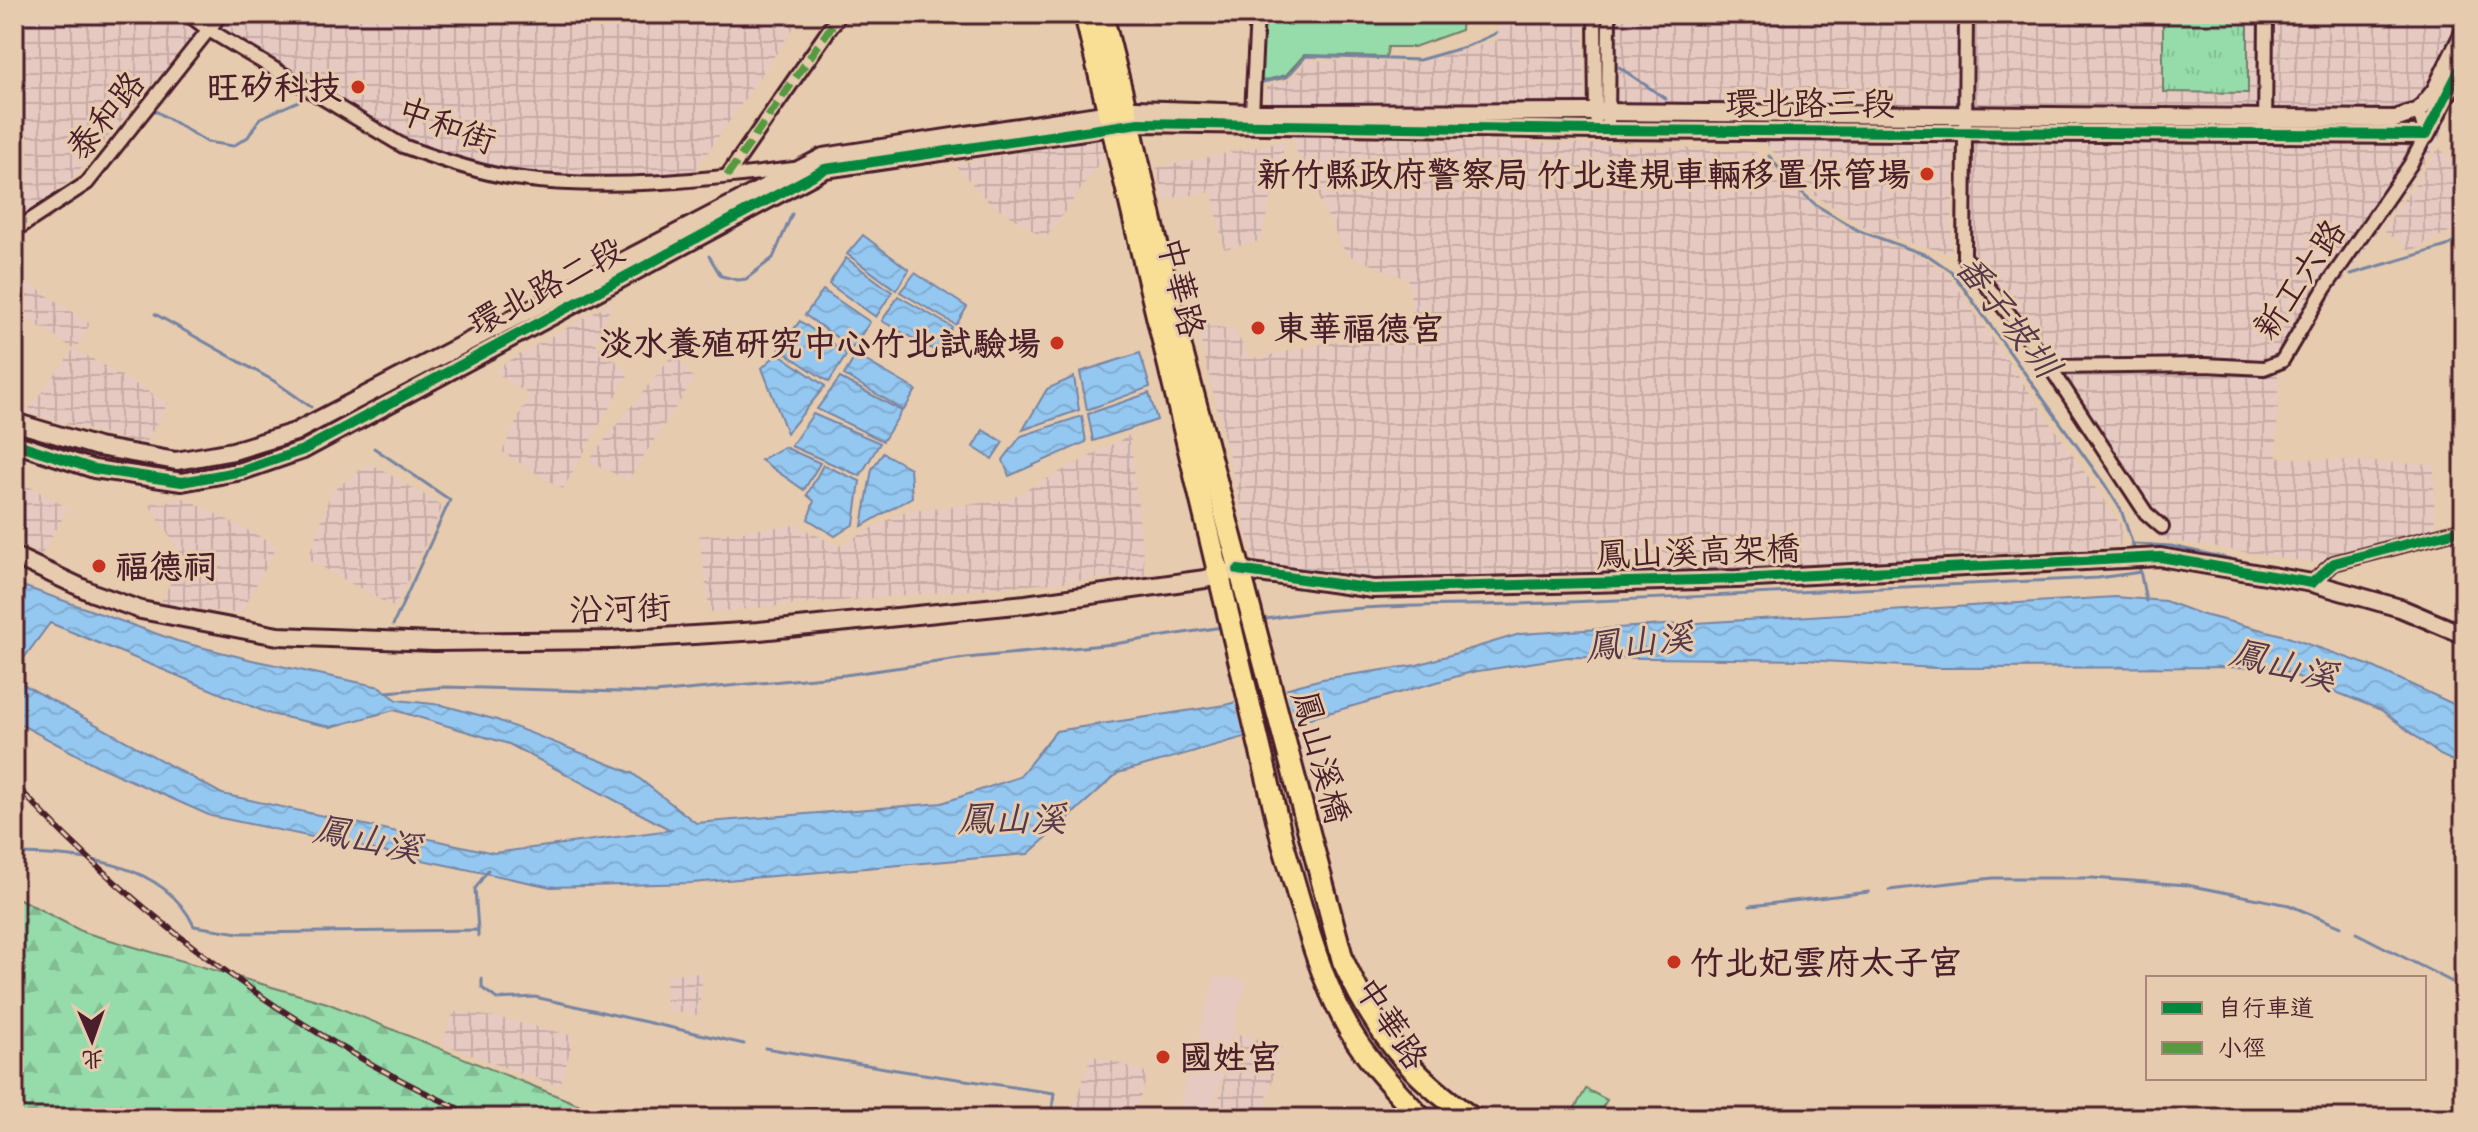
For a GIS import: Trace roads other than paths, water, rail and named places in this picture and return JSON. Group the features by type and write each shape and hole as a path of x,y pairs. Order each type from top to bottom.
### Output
{"main road":[{"name":"中華路","path":"1085,14 1119,119 1238,570"},
{"name":"中華路","path":"1102,14 1119,119 1218,575"},
{"name":"鳳山溪橋","path":"1238,570 1343,961"},
{"name":"鳳山溪橋","path":"1218,575 1283,844 1316,957"},
{"name":"中華路","path":"1316,957 1350,1030 1376,1068 1421,1118"},
{"name":"中華路","path":"1343,961 1363,1005 1392,1047 1418,1075 1472,1118"}],"street":[{"name":"中和街","path":"188,14 209,30 403,146 432,157 512,177 585,184 722,177 755,190"},
{"name":"泰和路","path":"14,231 87,183 221,14"},
{"path":"755,190 722,177 840,14"},
{"path":"1252,113 1257,14"},
{"path":"1595,14 1602,112"},
{"path":"1602,130 1609,14"},
{"path":"1966,14 1964,256 2050,367 2146,513 2162,527"},
{"path":"2265,135 2266,14"},
{"path":"2426,135 2419,111 2435,91 2464,32"},
{"path":"2426,135 2464,61"},
{"name":"環北路三段","path":"1119,119 1139,123 1602,130 2266,117 2395,119 2419,111"},
{"name":"環北路三段","path":"1119,119 1252,113 1602,112 2265,135 2426,135"},
{"name":"環北路二段","path":"14,422 98,447 176,461 233,451 295,432 823,157 1119,119"},
{"name":"環北路二段","path":"14,443 94,469 182,482 242,471 303,450 755,190 825,169 1119,119"},
{"name":"新工六路","path":"2050,367 2205,365 2264,368 2282,361 2325,288 2410,165 2426,135"},
{"path":"2312,583 2334,563 2464,529"},
{"name":"沿河街","path":"14,556 93,593 141,610 278,636 434,642 612,640 759,631 1026,604 1205,579 1238,570"},
{"name":"鳳山溪高架橋","path":"1238,570 1373,589 1737,579 2160,557 2312,583 2400,608 2464,635"}],"water":[{"path":"863,235 909,270 896,290 847,254"},
{"path":"846,258 892,292 876,317 829,284"},
{"path":"915,273 967,307 956,325 900,292"},
{"path":"823,290 870,322 852,348 805,315"},
{"path":"898,296 952,327 937,352 882,321"},
{"path":"800,321 847,354 829,382 779,349"},
{"path":"778,353 825,386 787,433 762,368"},
{"path":"1140,353 1150,387 1087,410 1080,372"},
{"path":"856,355 916,390 904,410 844,375"},
{"path":"1074,377 1079,410 1023,430 1047,389"},
{"path":"840,378 902,411 883,441 817,409"},
{"path":"1149,393 1157,420 1093,441 1088,414"},
{"path":"813,414 880,443 860,476 791,446"},
{"path":"1082,416 1086,442 1009,476 1003,460 1021,436"},
{"path":"983,430 1003,442 992,459 973,447"},
{"path":"784,447 820,463 804,490 761,460"},
{"path":"883,453 910,468 912,497 862,526 872,469"},
{"path":"823,465 860,481 854,524 835,536 808,519 814,501 807,495"},
{"name":"鳳山溪","path":"14,583 177,641 380,687 397,700 442,705 497,720 632,773 696,823 942,803 1019,777 1056,731 1225,705 1322,679 1417,665 1520,634 2115,597 2165,601 2200,614 2282,635 2371,666 2464,709 2464,766 2440,755 2381,710 2273,667 1935,668 1807,660 1568,657 1472,672 1118,773 1028,854 692,883 551,887 211,816 98,766 14,721","holes":["50,623 270,714 331,727 394,710 509,744 671,830 494,853 222,794 17,681 21,662"]}],"waterway":[{"path":"1263,82 1287,77 1306,56 1419,60 1465,47 1497,33"},
{"name":"番子坡圳","path":"1619,67 1666,99"},
{"path":"154,110 207,142 233,146 248,137 260,118 301,100"},
{"name":"番子坡圳","path":"1769,156 1788,180 1816,205 1857,230 1929,256 1952,272 2105,485 2121,510 2136,554"},
{"path":"14,223 73,183"},
{"path":"709,256 721,276 746,279 773,258 792,214"},
{"path":"2351,274 2447,246 2464,237"},
{"path":"155,314 274,381 311,407"},
{"path":"374,448 450,500 393,625"},
{"path":"2134,544 2171,546 2287,571"},
{"path":"2139,565 2146,601"},
{"path":"1261,620 1367,608 1891,588 2098,578 2141,572"},
{"path":"2348,585 2394,597 2464,625"},
{"path":"386,692 445,687 655,693 1114,644 1222,627"},
{"path":"14,854 91,860 140,875 162,887 180,904 194,926 239,933 478,930 478,936"},
{"path":"478,930 475,889 488,870"},
{"path":"1889,890 1993,878 2092,878 2187,885 2289,905 2341,927"},
{"path":"1750,906 1869,892"},
{"path":"2356,933 2464,988"},
{"path":"482,979 482,988 497,999 535,997 744,1044"},
{"path":"765,1048 1054,1093 1052,1111"}],"railway":[{"path":"14,783 117,884 172,931 230,974 289,1015 351,1052 479,1118"}],"place":[{"name":"旺矽科技","path":"358,87"},
{"name":"新竹縣政府警察局 竹北違規車輛移置保管場","path":"1927,174"},
{"name":"東華福德宮","path":"1258,328"},
{"name":"淡水養殖研究中心竹北試驗場","path":"1057,343"},
{"name":"福德祠","path":"99,566"},
{"name":"竹北妃雲府太子宮","path":"1674,962"},
{"name":"國姓宫","path":"1163,1057"}]}
